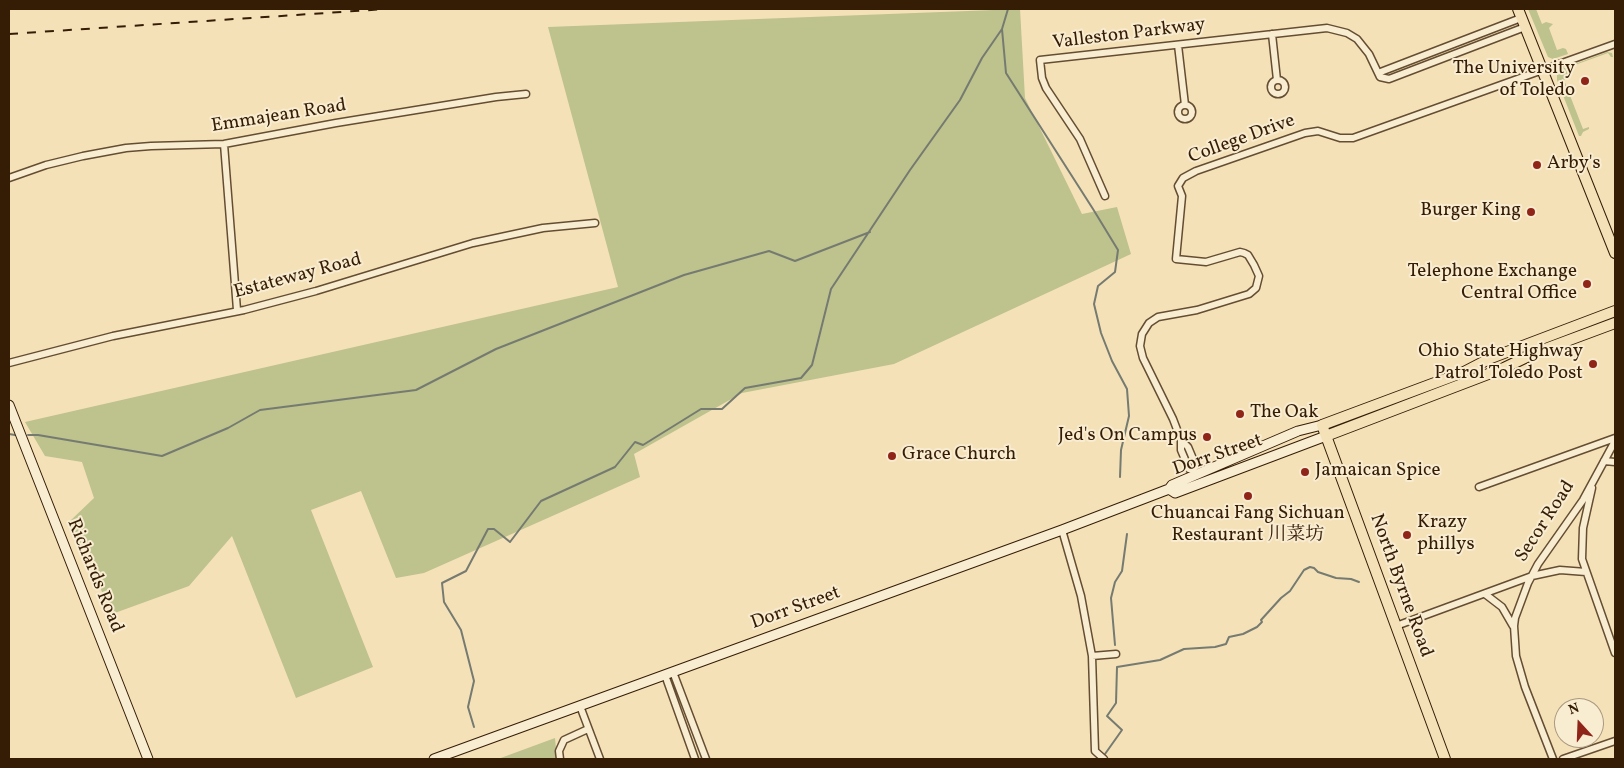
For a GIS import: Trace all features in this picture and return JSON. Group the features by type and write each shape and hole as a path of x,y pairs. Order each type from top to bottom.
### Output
{"main road":[{"path":"1522,18 1615,253"},
{"name":"Dorr Street","path":"434,759 1062,530 1169,489 1172,485 1194,473 1298,431 1322,425 1464,372 1491,358 1615,311"},
{"name":"Dorr Street","path":"1169,489 1174,493 1504,368 1536,352 1615,323"},
{"name":"Richards Road","path":"9,404 148,759"},
{"name":"North Byrne Road","path":"1322,425 1445,759"}],"street":[{"path":"1522,18 1435,62 1389,79 1380,77 1378,73 1432,52 1522,18"},
{"name":"Valleston Parkway","path":"1105,196 1080,139 1046,88 1042,78 1040,60 1327,28 1347,33 1357,39 1366,48 1378,73"},
{"path":"1272,34 1277,80"},
{"name":"College Drive","path":"1194,473 1189,469 1181,450 1181,440 1165,401 1143,358 1140,346 1142,334 1149,323 1158,317 1197,310 1249,294 1256,288 1260,276 1248,255 1240,252 1206,262 1176,260 1182,196 1178,186 1183,178 1196,171 1310,132 1324,132 1340,138 1353,138 1615,44"},
{"path":"1178,45 1185,105"},
{"path":"1432,52 1435,62"},
{"name":"Emmajean Road","path":"9,178 46,165 126,148 224,144 346,122 526,94"},
{"path":"224,144 237,310"},
{"name":"Estateway Road","path":"9,363 113,336 237,310 318,290 473,243 543,228 595,223"},
{"path":"1479,487 1615,440"},
{"name":"Secor Road","path":"1552,759 1519,668 1514,644 1514,626 1517,612 1532,576 1543,556 1594,482 1615,440"},
{"path":"1604,461 1615,462"},
{"path":"1594,482 1582,538 1582,559 1615,653"},
{"path":"1062,530 1081,596 1092,656 1094,751 1104,759"},
{"path":"1396,626 1532,576 1560,570 1586,572"},
{"path":"1484,594 1502,608 1514,626"},
{"path":"1092,656 1116,654"},
{"path":"669,674 696,759"},
{"path":"669,674 706,759"},
{"path":"580,706 600,759"},
{"path":"560,759 559,751 564,740 588,729"},
{"path":"1563,759 1615,742"}],"green space":[{"path":"1020,9 1025,98 1082,214 1117,207 1131,254 894,364 742,393 634,454 640,477 424,573 396,578 361,491 311,510 373,667 296,698 232,536 189,586 112,614 70,521 94,498 82,462 45,456 25,422 618,287 548,27"},
{"path":"1528,9 1536,9 1542,24 1546,22 1553,24 1549,28 1557,50 1566,49 1568,54 1553,59 1548,57"},
{"path":"1607,52 1612,53 1613,57 1608,53 1572,66 1573,72 1569,78 1564,80 1583,129 1589,127 1579,136 1557,80 1557,75 1560,72 1559,70"},
{"path":"555,738 557,759 498,759"}],"waterway":[{"path":"1008,9 1002,29 1006,73 1118,250 1115,272 1098,286 1094,304 1101,333 1112,361 1127,389 1129,416 1121,450 1120,477"},
{"path":"474,727 468,707 474,681 461,630 444,602 442,583 466,571 488,529 494,529 510,542 541,501 615,467 635,442 643,445 701,409 722,409 745,388 801,378 812,365 831,289 910,170 960,100 982,58 1002,29"},
{"path":"28,435 38,435 162,456 228,428 260,410 416,390 496,349 684,275 769,251 795,261 870,232"},
{"path":"9,434 15,435"},
{"path":"1115,645 1111,598 1115,582 1122,571 1127,534"},
{"path":"1105,754 1122,730 1107,716 1116,703 1117,667 1160,660 1184,649 1215,647 1226,644 1229,637 1243,634 1257,627 1281,598 1290,591 1304,570 1310,567 1336,578 1351,579 1359,582"}],"railway":[{"path":"9,34 386,9"}],"place":[{"name":"The University of Toledo","path":"1585,81"},
{"name":"Arby's","path":"1537,165"},
{"name":"Burger King","path":"1531,212"},
{"name":"Telephone Exchange Central Office","path":"1587,284"},
{"name":"Ohio State Highway Patrol Toledo Post","path":"1593,364"},
{"name":"The Oak","path":"1240,414"},
{"name":"Jed's On Campus","path":"1207,437"},
{"name":"Grace Church","path":"892,456"},
{"name":"Jamaican Spice","path":"1305,472"},
{"name":"Chuancai Fang Sichuan Restaurant 川菜坊","path":"1248,496"},
{"name":"Krazy phillys","path":"1407,535"}]}
